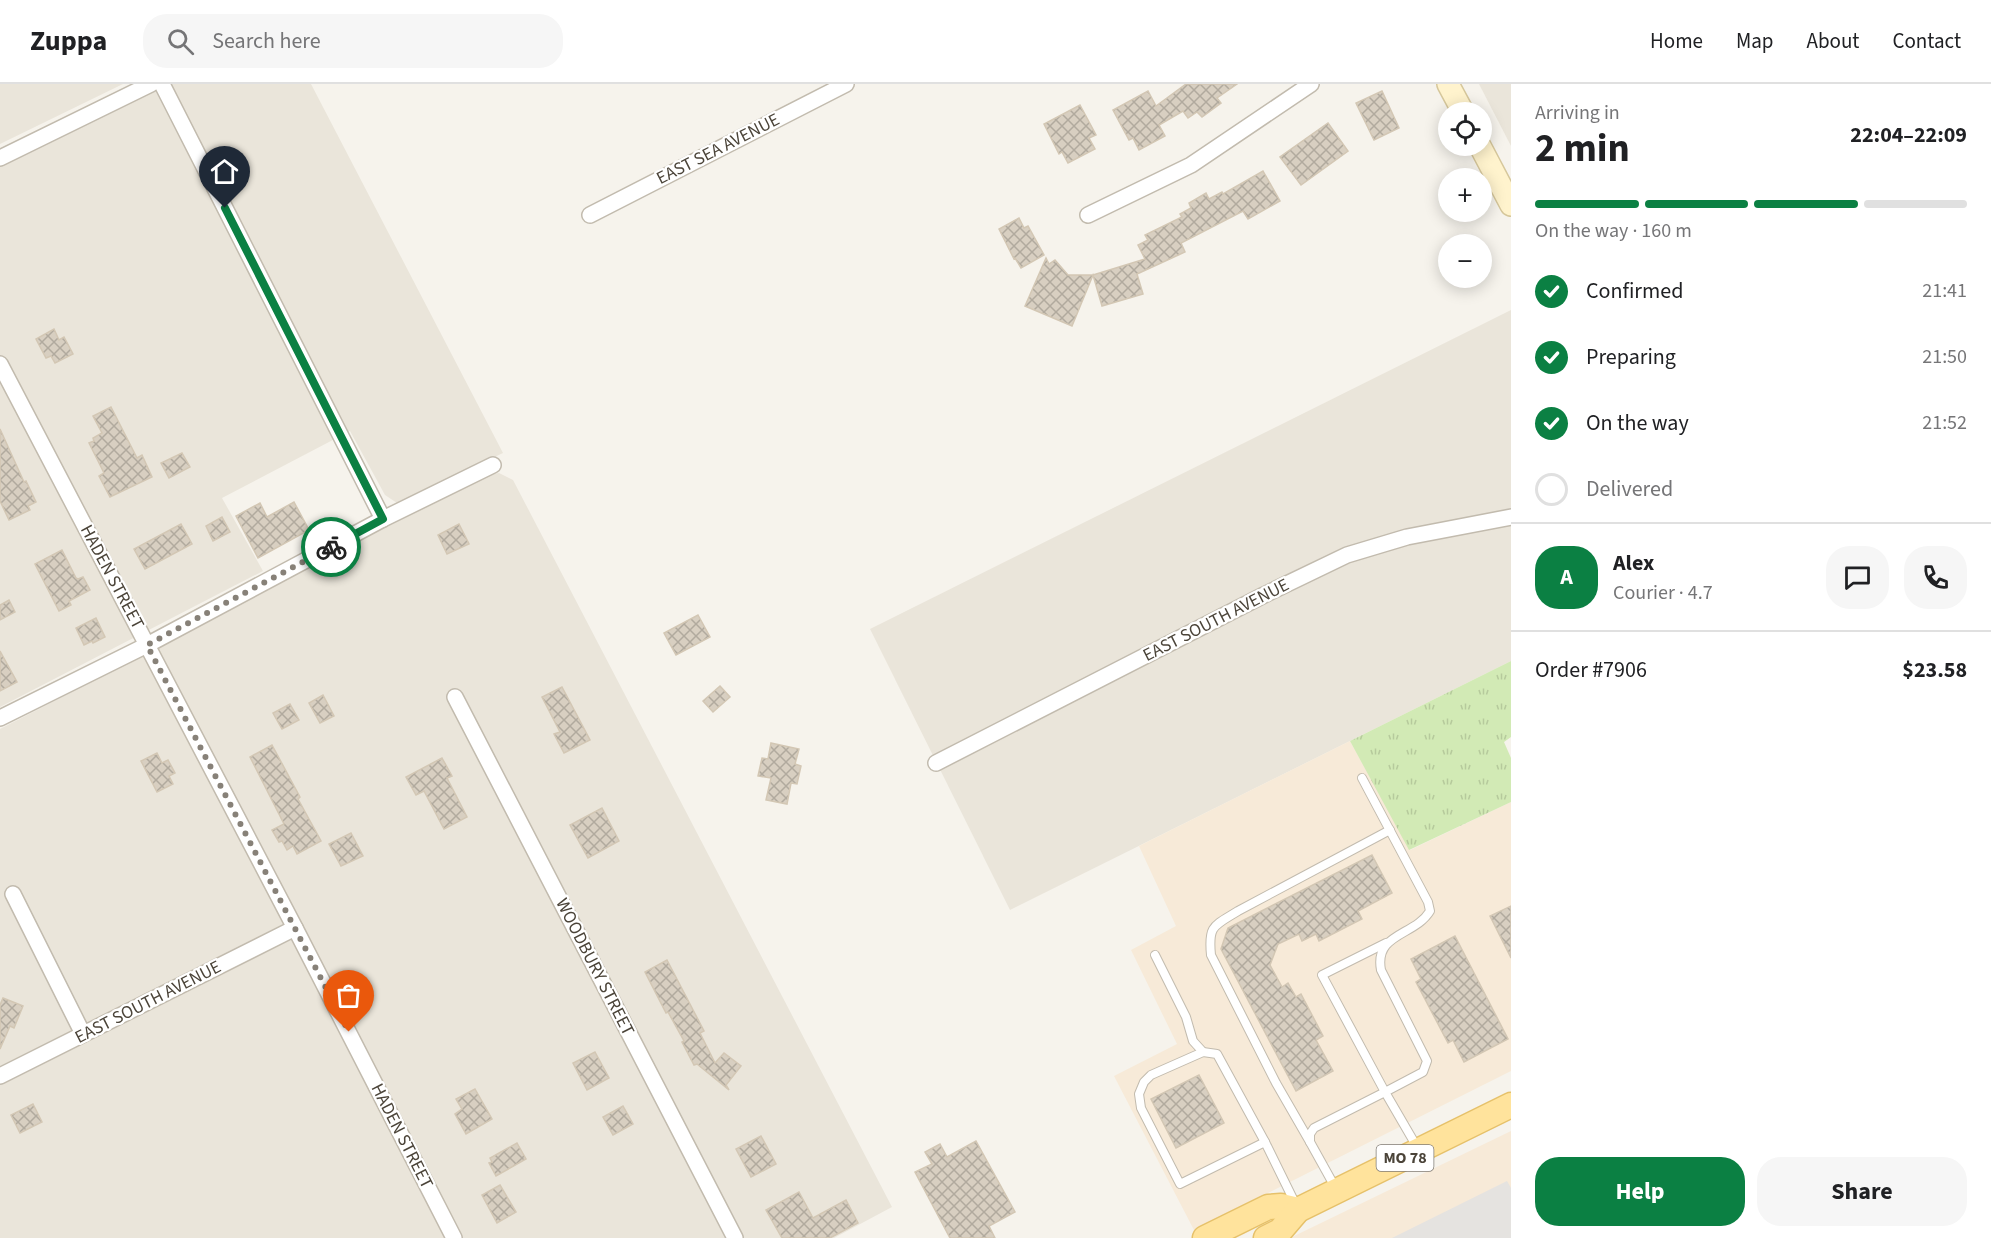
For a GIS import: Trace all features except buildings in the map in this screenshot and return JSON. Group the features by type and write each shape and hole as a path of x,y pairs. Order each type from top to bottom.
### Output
{"main road":[{"path":"1448,84 1458,102"},
{"path":"1485,156 1511,205"},
{"name":"MO 78","path":"1266,1238 1280,1231 1298,1210 1511,1105"},
{"path":"1205,1238 1268,1207 1281,1206 1298,1210"}],"street":[{"path":"0,158 151,84"},
{"path":"162,84 383,519"},
{"name":"EAST SEA AVENUE","path":"590,215 846,84"},
{"path":"1088,214 1191,165 1311,84"},
{"name":"HADEN STREET","path":"0,364 295,928 454,1238"},
{"path":"0,718 147,645 383,519 493,465"},
{"name":"EAST SOUTH AVENUE","path":"936,763 1263,595 1347,555 1407,537 1511,518"},
{"name":"WOODBURY STREET","path":"455,697 735,1238"},
{"path":"14,894 83,1034"},
{"name":"EAST SOUTH AVENUE","path":"0,1076 295,928"}],"lane":[{"path":"1362,778 1428,902 1430,911 1425,919 1386,943 1322,975 1419,1151"},
{"path":"1338,1191 1276,1083 1211,955 1209,935 1216,925 1238,911 1390,830"},
{"path":"1310,1142 1310,1134 1314,1128 1423,1072 1427,1061 1381,970 1379,960 1386,943"},
{"path":"1155,955 1186,1017 1193,1041 1203,1052"},
{"path":"1265,1142 1180,1184 1141,1108 1139,1094 1144,1082 1151,1075 1203,1052 1217,1053 1265,1142 1298,1210"}],"shaded area":[{"path":"0,84 123,84 0,144"},
{"path":"160,84 311,84 503,453 397,503 385,495 350,431 222,498 263,571 0,707 0,165"},
{"path":"1479,84 1511,84 1511,146 1492,109 1492,102 1488,102"},
{"path":"1511,310 1511,661 1010,910 870,629"},
{"path":"499,473 513,480 892,1207 834,1238 0,1238 0,729 213,619 297,568 480,477"},
{"path":"1350,741 1410,850 1511,802 1511,1071 1194,1230 1114,1076 1177,1044 1131,950 1176,926 1139,846"},
{"path":"1511,1131 1511,1238 1290,1238"},
{"path":"1507,1181 1511,1188 1511,1238 1392,1238"}],"green space":[{"path":"1511,661 1511,737 1504,742 1511,758 1511,802 1409,850 1350,741"}],"way so far":[{"path":"331,547 147,645 349,1032"}],"route":[{"path":"225,208 383,519 331,547"}]}
